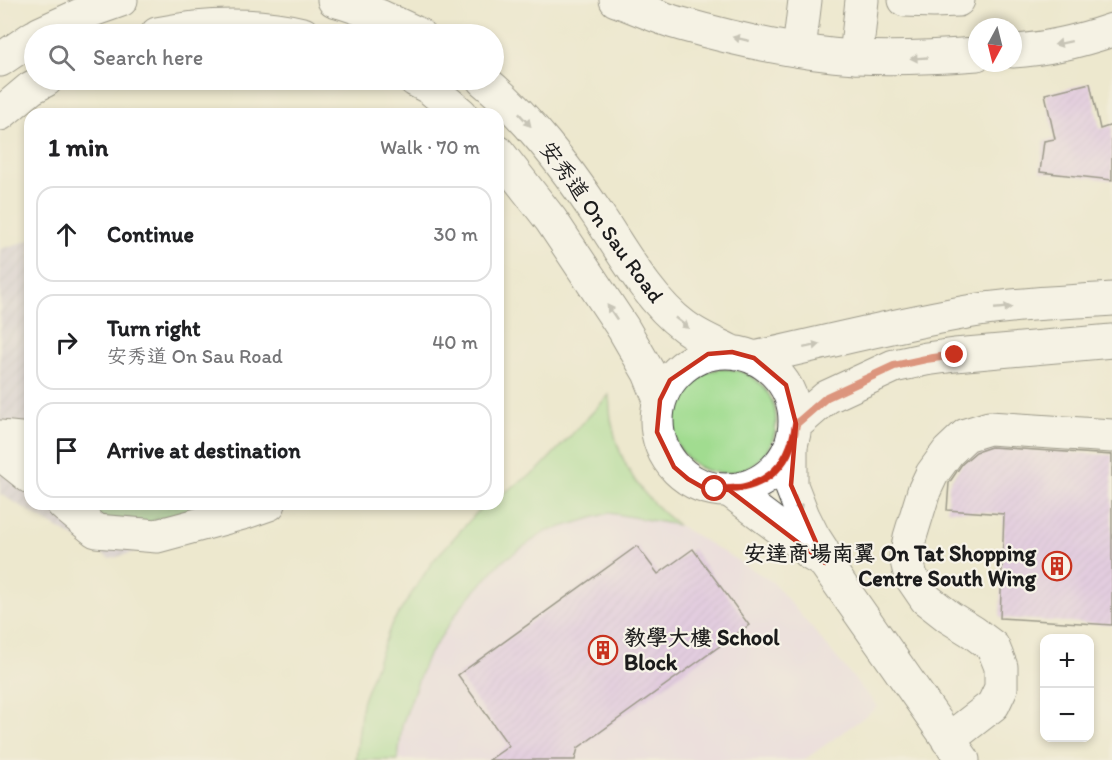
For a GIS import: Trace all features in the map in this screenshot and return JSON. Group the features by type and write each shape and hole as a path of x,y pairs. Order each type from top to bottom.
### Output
{"main road":[{"path":"61,24 121,0"},
{"path":"334,0 397,24"},
{"path":"616,0 679,23 799,51 856,57 912,58 968,55"},
{"path":"799,51 805,0"},
{"path":"856,57 862,0"},
{"path":"904,0 957,0"},
{"path":"1022,50 1045,47 1112,30"},
{"path":"0,60 24,44"},
{"path":"0,114 29,90"},
{"path":"432,90 454,108"},
{"name":"安秀道 On Sau Road","path":"496,90 538,134 586,196 636,272 665,309 685,326 743,355"},
{"name":"安秀道 On Sau Road","path":"504,160 551,220 623,328 650,373 660,400"},
{"path":"1112,299 981,310 815,345 743,355 708,354 687,364 670,380 660,400 657,432 663,450 674,466 688,479 702,487 729,490 750,487 767,477 782,464 793,436 827,397 894,366 955,355 1112,341"},
{"path":"743,355 772,369 786,385 794,404 791,485 813,537 822,549 825,563 955,750 993,705 1001,688 1001,667 993,647 926,599 911,577 906,557 910,537 924,491 932,474 948,452 966,435 989,428 1112,436"},
{"path":"0,437 24,439"},
{"path":"0,455 24,472"},
{"path":"729,490 825,563"},
{"path":"70,510 96,531 157,536 252,510"}],"highlighted area":[{"path":"732,352 754,358 786,385 796,424 791,485 825,563 729,490 702,487 688,479 674,467 657,432 660,400 670,380 708,354"}],"shaded area":[{"path":"24,242 24,508 0,494 0,249"},
{"path":"27,510 280,510 110,559"},
{"path":"609,513 678,525 772,581 878,707 804,760 398,760 402,725 426,659 462,605 501,562 545,532"}],"green space":[{"path":"724,369 744,373 761,384 772,401 776,421 772,441 761,458 744,469 724,473 704,469 687,458 676,441 672,421 676,401 687,384 704,373"},
{"path":"609,395 611,421 621,455 644,493 678,525 609,513 545,532 501,562 462,605 426,659 402,725 398,760 356,760 362,703 391,625 433,561 479,510 504,510 504,493 538,470"},
{"path":"87,510 191,510 129,529 95,521"}],"building":[{"path":"1090,83 1100,129 1112,125 1112,180 1040,172 1044,141 1055,139 1045,94"},
{"name":"安達商場南翼 On Tat Shopping Centre South Wing","path":"991,447 1112,455 1112,625 1000,618 1004,514 947,510 949,483 962,464 976,452"},
{"name":"教學大樓 School Block","path":"637,546 658,574 693,549 749,625 578,748 575,760 489,760 509,746 458,675"}],"place":[{"name":"安達商場南翼 On Tat Shopping Centre South Wing","path":"1057,566"},
{"name":"教學大樓 School Block","path":"603,650"}],"route":[{"path":"715,489 750,487 767,477 782,464 795,436 796,424 827,397 894,366 955,355"}]}
